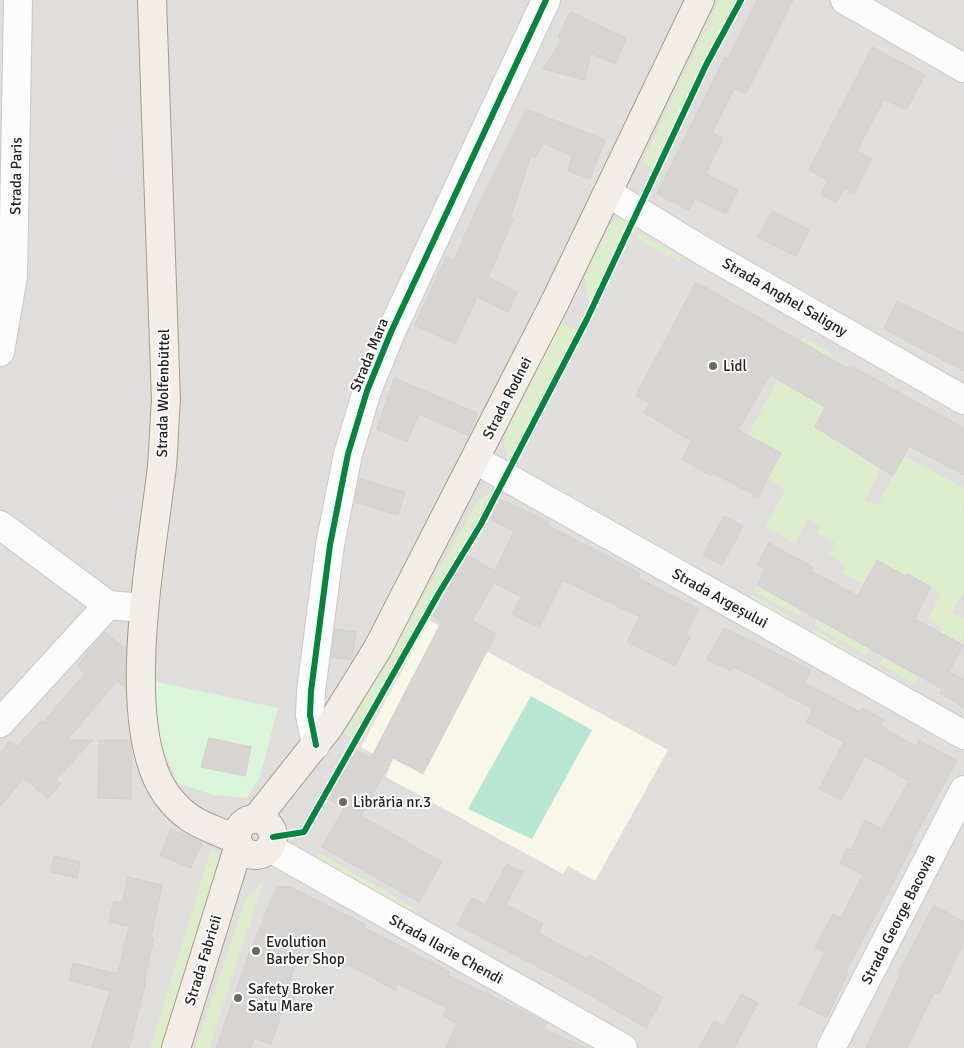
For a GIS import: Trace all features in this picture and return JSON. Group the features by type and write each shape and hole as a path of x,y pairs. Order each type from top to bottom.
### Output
{"main road":[{"name":"Strada Wolfenbüttel","path":"152,0 166,401 162,463 143,608 142,697 148,747 160,782 178,807 198,819 252,837"},
{"name":"Strada Rodnei","path":"252,837 272,808 287,781 316,746 378,648 476,460 608,193 700,0"},
{"name":"Strada Fabricii","path":"176,1048 230,872 252,837"}],"street":[{"name":"Strada Paris","path":"0,352 13,276 18,0"},
{"name":"Strada Mara","path":"316,746 310,716 311,691 330,545 350,445 367,391 391,332 546,0"},
{"path":"846,0 964,68"},
{"name":"Strada Anghel Saligny","path":"608,193 704,251 964,400"},
{"name":"Strada Argeșului","path":"476,460 964,735"},
{"path":"0,525 108,605 143,608"},
{"path":"0,723 108,605"},
{"name":"Strada George Bacovia","path":"831,1048 964,790"},
{"name":"Strada Ilarie Chendi","path":"252,837 623,1048"}],"shaded area":[{"path":"0,0 964,0 964,1048 0,1048"},
{"path":"636,254 678,276 680,273 696,282 619,428 736,491 699,560 517,463 625,262 631,265"},
{"path":"429,620 668,750 595,881 568,866 563,874 386,777 391,764 361,747"}],"green space":[{"path":"720,0 735,0 653,170 642,162"},
{"path":"624,217 631,220 590,302 585,282 590,262 611,224 616,218"},
{"path":"638,233 683,257 680,262 636,238"},
{"path":"560,322 576,330 508,461 504,444 507,430"},
{"path":"803,337 833,354 831,359 800,341"},
{"path":"778,379 825,406 887,457 865,500 877,506 904,456 964,488 964,505 961,510 964,511 964,591 952,613 964,619 963,645 941,633 943,629 928,619 941,593 877,560 864,584 842,573 846,565 828,555 835,543 817,533 821,526 808,519 795,543 765,527 785,490 768,479 781,453 748,435"},
{"path":"516,465 697,566 696,568"},
{"path":"493,491 351,739 344,734 479,499"},
{"path":"757,585 802,610 799,616 754,591"},
{"path":"752,595 796,620 794,625 750,600"},
{"path":"817,620 870,648 866,655 814,625"},
{"path":"812,628 864,659 860,665 809,635"},
{"path":"883,658 918,676 914,684 880,664"},
{"path":"154,681 278,708 260,777 247,798 213,795 178,783 155,730"},
{"path":"531,696 592,730 532,839 468,809"},
{"path":"211,849 218,853 222,863 165,1048 150,1048"},
{"path":"319,853 414,908 408,917 314,861"},
{"path":"265,878 209,1048 195,1048 245,901"}],"building":[{"path":"757,0 793,0 746,94 734,88 712,133 723,138 706,174 738,190 726,214 695,198 689,210 657,194 725,57 728,58"},
{"path":"570,12 626,38 615,64 591,53 585,80 543,69 562,40 558,38"},
{"path":"872,47 925,75 906,110 884,99 857,151 872,159 854,193 844,188 836,203 821,195 828,181 809,170"},
{"path":"526,109 605,140 590,179 568,171 572,156 543,143 536,157 531,155 510,219 513,220 488,277 517,292 508,312 477,297 455,344 415,325 446,257 454,261 478,205"},
{"path":"772,211 809,230 796,256 758,237"},
{"path":"696,282 851,370 853,367 964,428 964,475 909,446 893,476 815,427 825,407 770,375 738,430 781,453 758,497 713,473 711,476 682,459 692,441 644,413 650,403 636,395"},
{"path":"897,301 964,334 964,371 884,329"},
{"path":"394,378 477,413 468,435 419,414 407,442 377,429"},
{"path":"360,479 405,492 398,515 354,502"},
{"path":"500,499 549,522 547,525 640,573 638,578 699,609 686,634 690,637 675,666 627,642 640,617 563,580 539,628 512,614 521,597 494,583 472,621 496,634 423,774 393,758 361,816 442,862 419,902 322,847 344,808 328,799 357,751 371,758 442,621 433,616 467,555 495,571 514,531 491,520"},
{"path":"724,516 743,526 722,565 703,555"},
{"path":"769,543 813,567 811,571 858,596 877,560 906,577 908,574 931,587 915,619 963,645 949,672 964,680 964,708 940,693 942,689 757,585 765,569 757,565"},
{"path":"724,628 811,670 804,683 860,712 862,708 884,720 880,726 916,746 919,740 957,761 911,843 913,844 846,972 848,973 827,1017 799,1004 825,952 815,947 833,914 841,918 863,875 840,863 847,848 851,850 865,820 882,829 909,781 865,756 841,800 819,789 844,742 806,722 813,709 733,666 731,671 707,659"},
{"path":"335,629 356,632 352,660 331,657"},
{"path":"104,632 126,649 126,688 117,681 67,740 93,740 56,779 61,783 48,798 23,778 0,807 0,753 10,741 17,747 41,721 43,723 85,673 77,666"},
{"path":"209,738 251,747 245,776 201,767"},
{"path":"99,740 131,740 131,799 98,798"},
{"path":"171,829 202,842 191,868 160,855"},
{"path":"54,856 80,862 77,878 51,872"},
{"path":"507,864 523,872 506,904 543,924 538,933 587,959 590,955 663,998 646,1028 562,979 457,925 472,898 485,905"},
{"path":"128,877 162,885 151,937 154,938 144,981 146,981 129,1048 92,1048 110,991 69,980 73,963 118,974 129,926 109,922 114,901 122,903"},
{"path":"277,886 290,887 366,925 365,928 450,972 448,975 547,1023 544,1029 586,1048 446,1048 457,1023 443,1016 447,1008 398,984 395,990 347,964 345,967 303,946 287,987 297,992 289,1010 283,1009 271,1044 254,1038 251,1048 216,1048 248,957"},
{"path":"934,905 964,922 964,942 939,994 934,992 907,1048 866,1048 900,975 898,974"},
{"path":"741,994 758,1003 734,1048 699,1048 714,1021 724,1026"}],"cycle path":[{"path":"316,745 310,715 311,691 330,545 348,454 367,391 391,332 546,0"},
{"path":"273,837 304,832 439,593 481,524 587,319 706,65 741,0"}],"place":[{"name":"Lidl","path":"713,366"},
{"name":"Librăria nr.3","path":"343,802"},
{"name":"Evolution Barber Shop","path":"256,951"},
{"name":"Safety Broker Satu Mare","path":"238,998"}]}
